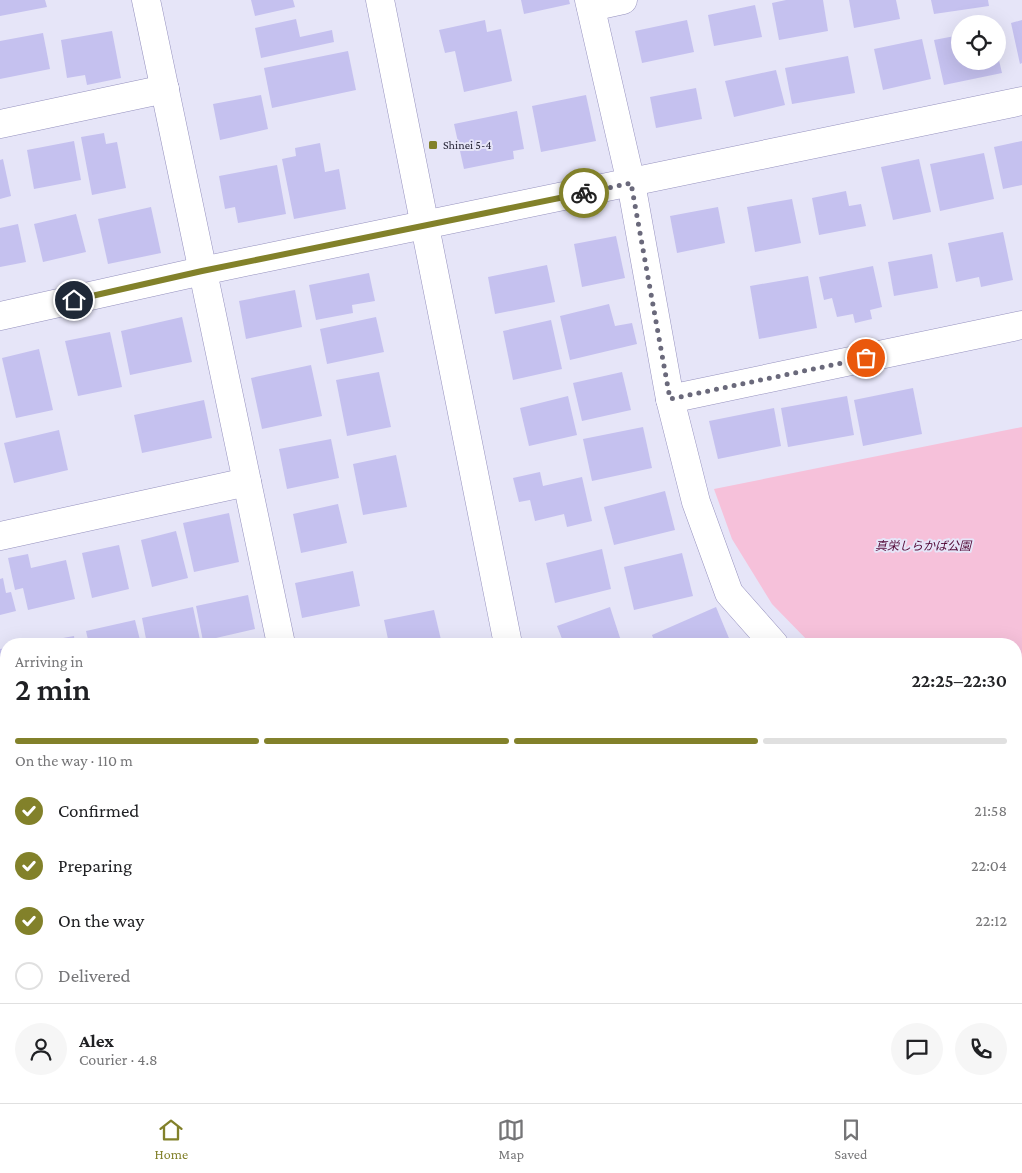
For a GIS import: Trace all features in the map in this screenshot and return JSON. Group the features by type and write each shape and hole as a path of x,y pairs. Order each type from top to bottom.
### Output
{"street":[{"path":"146,0 280,638"},
{"path":"380,0 507,638"},
{"path":"623,0 590,3 631,183 670,399 696,502 728,592 769,638"},
{"path":"0,124 164,89"},
{"path":"0,316 202,271 1022,102"},
{"path":"670,399 1022,325"},
{"path":"0,536 247,482"}],"green space":[{"name":"真栄しらかば公園","path":"1022,427 1022,638 805,638 772,604 732,539 714,489"}],"building":[{"path":"0,0 45,0 47,7 0,16"},
{"path":"251,0 293,0 295,7 255,16"},
{"path":"521,0 569,0 570,4 524,14"},
{"path":"786,0 823,0 828,31 779,40 772,3"},
{"path":"849,0 896,0 900,19 854,28"},
{"path":"931,0 988,0 989,6 934,14"},
{"path":"755,5 762,37 714,46 708,15"},
{"path":"296,19 300,37 332,30 334,42 261,58 255,28"},
{"path":"485,20 487,32 501,29 512,81 464,92 455,51 445,53 439,30"},
{"path":"687,20 694,52 642,63 635,31"},
{"path":"1022,20 1022,63 1020,64 1011,23"},
{"path":"112,31 121,78 87,85 85,75 67,78 61,40"},
{"path":"43,33 50,69 0,79 0,41"},
{"path":"951,37 951,70 1001,70 1002,73 944,85 934,40"},
{"path":"922,39 931,79 883,90 874,49"},
{"path":"348,51 356,90 272,108 264,68"},
{"path":"848,56 855,93 792,104 785,68"},
{"path":"776,70 785,105 734,117 725,81"},
{"path":"696,88 702,119 656,128 650,97"},
{"path":"261,95 268,129 220,140 213,104"},
{"path":"586,95 596,141 541,152 532,106"},
{"path":"517,111 524,149 513,151 514,159 464,169 454,124"},
{"path":"104,133 106,144 117,142 126,188 92,195 81,137"},
{"path":"74,141 81,180 34,189 27,150"},
{"path":"1022,141 1022,185 1003,189 994,147"},
{"path":"320,143 325,172 339,169 346,209 294,219 282,159 296,156 295,148"},
{"path":"984,153 994,199 940,211 930,164"},
{"path":"3,159 11,196 0,199 0,160"},
{"path":"919,159 931,212 893,220 881,167"},
{"path":"277,165 286,214 238,223 235,207 225,209 219,176"},
{"path":"846,191 849,206 861,204 866,226 819,235 812,198"},
{"path":"792,199 801,243 755,252 747,207"},
{"path":"151,207 161,253 108,264 98,219"},
{"path":"718,207 725,243 677,253 670,216"},
{"path":"76,214 86,252 43,262 34,224"},
{"path":"18,224 26,262 0,267 0,228"},
{"path":"1003,232 1013,280 981,287 979,277 956,282 948,243"},
{"path":"616,236 625,278 582,287 574,244"},
{"path":"932,254 938,288 894,296 888,262"},
{"path":"547,265 555,302 495,314 488,277"},
{"path":"873,266 882,307 870,310 872,319 855,323 853,314 837,317 832,298 824,300 819,277"},
{"path":"369,273 375,301 352,305 353,313 316,320 309,285"},
{"path":"808,276 817,328 759,339 750,286"},
{"path":"295,290 302,327 246,339 239,301"},
{"path":"609,304 615,326 632,323 637,344 570,360 560,316"},
{"path":"182,317 192,362 130,375 121,331"},
{"path":"376,317 384,352 327,364 320,329"},
{"path":"551,320 562,369 513,380 503,331"},
{"path":"110,332 122,387 78,396 65,341"},
{"path":"39,349 53,410 16,418 2,358"},
{"path":"311,365 322,416 262,429 251,378"},
{"path":"379,372 391,427 347,436 336,380"},
{"path":"622,372 631,410 582,421 573,383"},
{"path":"913,388 922,434 863,446 854,400"},
{"path":"568,396 577,435 529,446 520,408"},
{"path":"847,396 854,435 788,447 781,408"},
{"path":"204,400 212,438 142,453 134,415"},
{"path":"774,408 781,446 718,459 709,421"},
{"path":"643,427 652,468 592,481 583,439"},
{"path":"59,430 68,470 14,483 4,443"},
{"path":"331,439 339,478 287,489 279,449"},
{"path":"396,455 407,507 363,515 353,464"},
{"path":"540,472 543,486 582,477 592,521 567,527 564,514 535,521 530,500 519,502 513,478"},
{"path":"665,491 675,530 614,545 604,507"},
{"path":"338,504 347,543 301,553 293,514"},
{"path":"229,513 239,562 194,572 183,523"},
{"path":"176,531 188,578 152,587 141,540"},
{"path":"119,545 129,589 92,598 82,553"},
{"path":"602,549 611,589 555,603 546,563"},
{"path":"682,553 693,596 634,610 624,567"},
{"path":"28,554 31,568 66,560 75,599 28,610 23,588 15,590 8,558"},
{"path":"353,571 360,606 302,618 295,583"},
{"path":"3,578 6,593 11,592 16,611 0,615 0,579"},
{"path":"248,595 255,629 216,638 202,638 196,606"},
{"path":"193,607 200,638 146,638 142,618"},
{"path":"610,607 620,638 562,638 557,626"},
{"path":"716,607 729,638 653,638 652,635"},
{"path":"434,610 441,638 388,638 384,620"},
{"path":"135,620 140,638 88,638 86,631"}],"way so far":[{"path":"584,193 631,183 670,399 866,358"}],"place":[{"name":"Shinei 5-4","path":"433,145"}],"route":[{"path":"74,300 202,271 584,193"}]}
